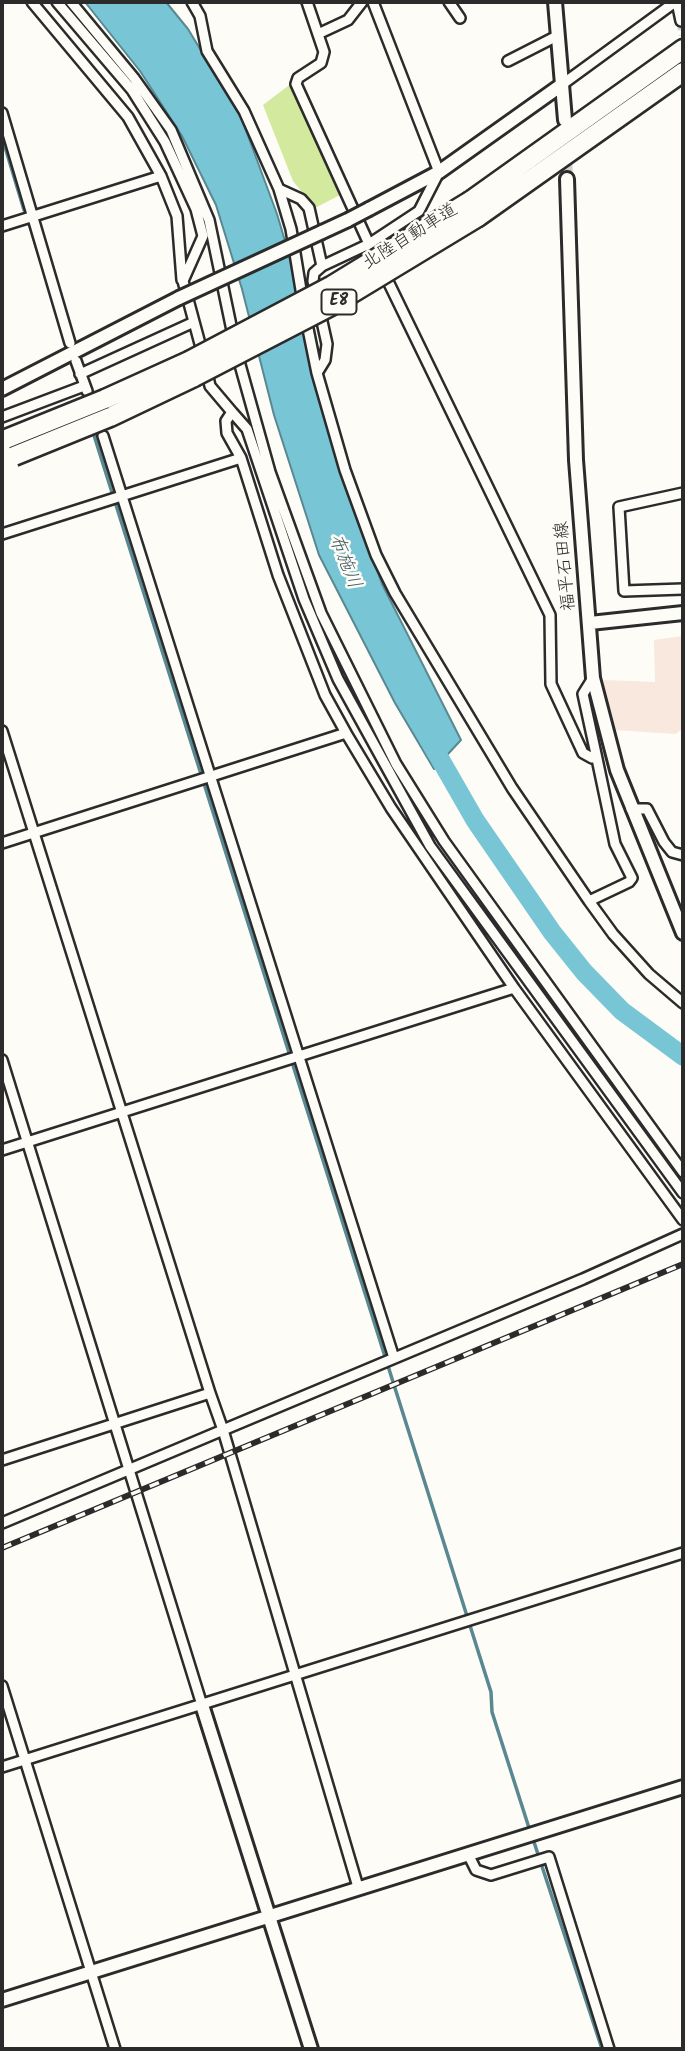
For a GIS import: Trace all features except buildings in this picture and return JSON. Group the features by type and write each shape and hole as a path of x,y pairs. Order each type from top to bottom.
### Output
{"highway":[{"name":"北陸自動車道","path":"474,209 683,49"},
{"name":"北陸自動車道","path":"8,458 110,417 331,286 474,209 683,72"},
{"name":"北陸自動車道","path":"4,440 192,369"}],"street":[{"path":"32,2 128,117 161,176 177,216 183,281 210,386 247,429 304,599 338,679 430,845 683,1193"},
{"path":"57,2 132,90 165,142 196,209 203,236 183,281"},
{"path":"71,2 134,78 171,130 189,172 209,220 241,372 293,540 321,613 396,764 460,863 683,1172"},
{"path":"192,2 200,16 208,51 244,111 278,189 291,229 317,373 345,470 376,555 395,593 512,788 589,901 613,934 649,974 683,1003"},
{"path":"307,2 324,52 321,63 298,78 296,84 369,244 550,615 551,684 583,754 592,758 596,754"},
{"path":"318,34 348,20 362,2"},
{"path":"317,373 325,359 327,344 313,281 314,273 322,266 369,244 419,211 439,172 373,2"},
{"path":"449,2 460,19"},
{"path":"555,2 560,86 565,120"},
{"path":"2,389 179,298 348,220 439,172 676,2 681,21"},
{"path":"508,61 557,36"},
{"path":"2,113 70,343"},
{"path":"2,226 161,176"},
{"name":"福平石田線","path":"567,179 576,460 593,678 604,728 631,808 683,933"},
{"path":"278,189 301,199 309,208 322,266"},
{"path":"80,374 194,322"},
{"path":"2,416 85,389 76,361"},
{"path":"232,412 226,421 227,433 241,458 278,575 325,695 346,733 391,808 514,988 683,1220"},
{"path":"103,436 124,495 394,1358"},
{"path":"2,534 241,458"},
{"path":"683,493 620,507 624,591 683,589"},
{"path":"590,623 683,613"},
{"path":"589,901 629,882 632,878 615,844 583,694 593,678"},
{"path":"2,731 223,1430 358,1887"},
{"path":"2,843 346,733"},
{"path":"631,808 647,810 664,842 672,852 683,855"},
{"path":"2,1150 514,988"},
{"path":"2,1060 311,2049"},
{"path":"2,1523 683,1234"},
{"path":"2,1460 210,1393"},
{"path":"2,1767 683,1553"},
{"path":"2,1686 115,2049"},
{"path":"2,2000 269,1914 683,1787"},
{"path":"468,1854 476,1870 491,1875 549,1857 609,2049"}],"shaded area":[{"path":"683,636 683,728 676,734 614,730 603,680 655,682 654,640"}],"green space":[{"path":"292,83 340,195 315,208 293,181 263,105"}],"water":[{"path":"85,2 166,2 188,29 241,117 277,214 318,352 330,436 382,584 461,740 434,769 395,703 319,555 274,415 242,289 216,205 182,136 140,71"}],"waterway":[{"path":"2,137 24,210"},
{"path":"30,226 61,326"},
{"path":"72,363 77,379"},
{"path":"92,429 491,1692 492,1712 530,1831"},
{"name":"布施川","path":"428,738 475,820 552,932 584,972 622,1011 683,1056"},
{"path":"533,1839 602,2049"}],"tunnel":[{"path":"681,21 683,35"},
{"path":"565,127 567,179"}],"railway":[{"path":"2,1548 683,1264"}]}
